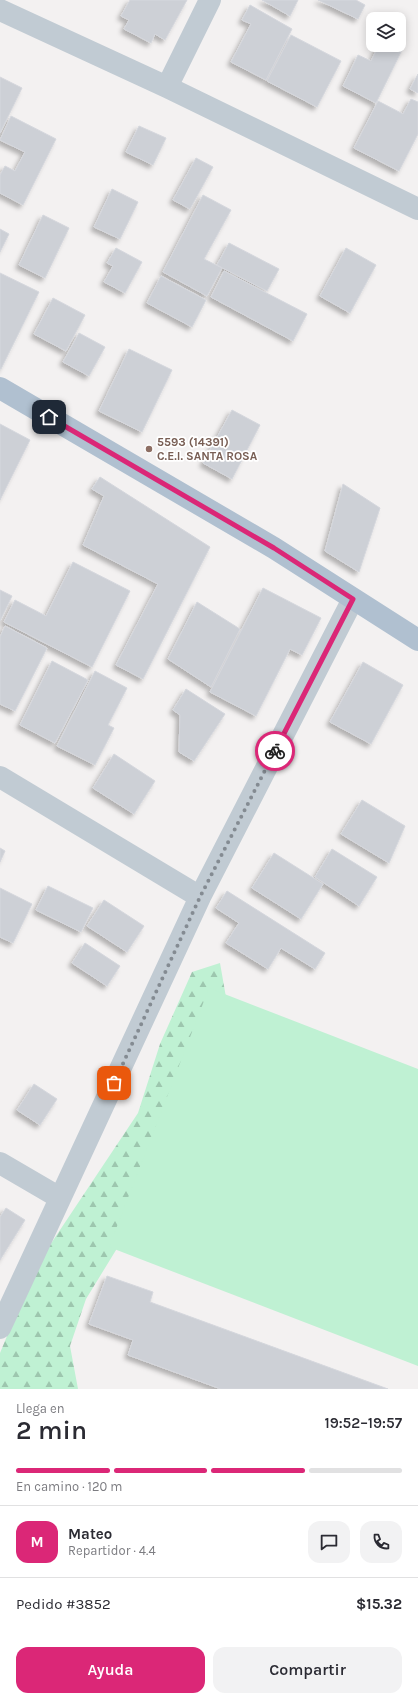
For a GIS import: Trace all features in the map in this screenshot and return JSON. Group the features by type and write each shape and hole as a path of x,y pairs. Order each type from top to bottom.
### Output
{"main road":[{"path":"0,388 274,548 418,640"}],"street":[{"path":"167,87 210,0"},
{"path":"0,10 167,87 418,209"},
{"path":"0,1328 200,897 353,599"},
{"path":"0,777 200,897"},
{"path":"0,1162 60,1198"}],"green space":[{"path":"220,963 227,1003 132,1224 86,1299 70,1346 78,1389 0,1389 0,1353 36,1266 138,1113 160,1044 192,972"},
{"path":"209,988 418,1069 418,1366 109,1247"}],"building":[{"path":"130,0 187,0 165,40 155,34 151,43 124,29 129,20 121,16"},
{"path":"262,0 298,0 290,16"},
{"path":"318,0 356,0 365,5 358,19"},
{"path":"250,5 292,29 266,80 231,62 251,24 242,20"},
{"path":"291,35 341,61 317,107 267,81"},
{"path":"376,52 401,52 376,103 343,86 358,55 371,61"},
{"path":"418,74 418,93 410,89"},
{"path":"0,77 22,88 0,133"},
{"path":"411,99 418,102 418,134 399,171 354,148 378,101 403,114"},
{"path":"11,116 56,139 23,205 0,193 0,175 5,166 15,171 25,152 0,140"},
{"path":"139,126 166,138 153,165 126,152"},
{"path":"196,158 213,167 190,209 173,200"},
{"path":"112,189 138,202 120,239 94,227"},
{"path":"203,195 231,210 204,259 222,268 207,296 163,272"},
{"path":"43,215 69,228 45,278 19,265"},
{"path":"0,229 9,234 0,252"},
{"path":"229,243 279,269 267,291 217,265"},
{"path":"116,248 142,262 125,293 104,282 113,266 107,263"},
{"path":"346,248 376,265 350,313 320,296"},
{"path":"224,271 307,314 293,341 211,297"},
{"path":"0,273 39,292 1,369 0,369"},
{"path":"161,276 206,300 192,327 147,303"},
{"path":"53,298 85,315 66,351 34,334"},
{"path":"79,333 105,347 89,376 63,362"},
{"path":"129,349 172,370 142,432 99,411"},
{"path":"232,410 260,425 232,479 203,463"},
{"path":"0,424 30,440 0,500"},
{"path":"100,477 210,547 143,679 116,665 158,584 83,545 104,496 92,489"},
{"path":"343,484 380,508 359,572 325,551"},
{"path":"73,562 130,591 92,667 4,622 15,600 46,616"},
{"path":"263,588 321,618 302,655 290,649 256,716 210,692"},
{"path":"0,590 12,596 0,621"},
{"path":"197,602 240,629 211,687 168,659"},
{"path":"5,626 47,648 15,711 0,704 0,637"},
{"path":"52,661 88,680 55,743 20,725"},
{"path":"363,662 403,685 371,744 330,722"},
{"path":"95,671 127,688 108,725 114,728 95,765 57,746"},
{"path":"186,689 225,714 194,761 179,752 180,715 173,710"},
{"path":"114,754 155,781 134,814 93,788"},
{"path":"362,800 405,826 389,863 341,834"},
{"path":"0,848 5,851 0,862"},
{"path":"332,849 377,877 359,906 315,877"},
{"path":"274,853 323,884 301,919 252,888"},
{"path":"48,886 93,908 81,932 36,910"},
{"path":"0,888 32,904 13,943 0,937"},
{"path":"227,891 325,953 315,969 281,948 268,969 226,943 239,923 216,908"},
{"path":"104,900 144,926 127,952 87,926"},
{"path":"85,943 120,966 107,986 72,963"},
{"path":"34,1084 57,1099 40,1125 17,1110"},
{"path":"6,1208 25,1220 0,1260 0,1217"},
{"path":"107,1276 153,1292 150,1302 388,1389 221,1389 128,1355 133,1340 89,1324"}],"way so far":[{"path":"114,1083 200,897 275,751"}],"place":[{"name":"5593 (14391) C.E.I. SANTA ROSA","path":"149,449"}],"route":[{"path":"49,417 274,548 353,599 275,751"}]}
